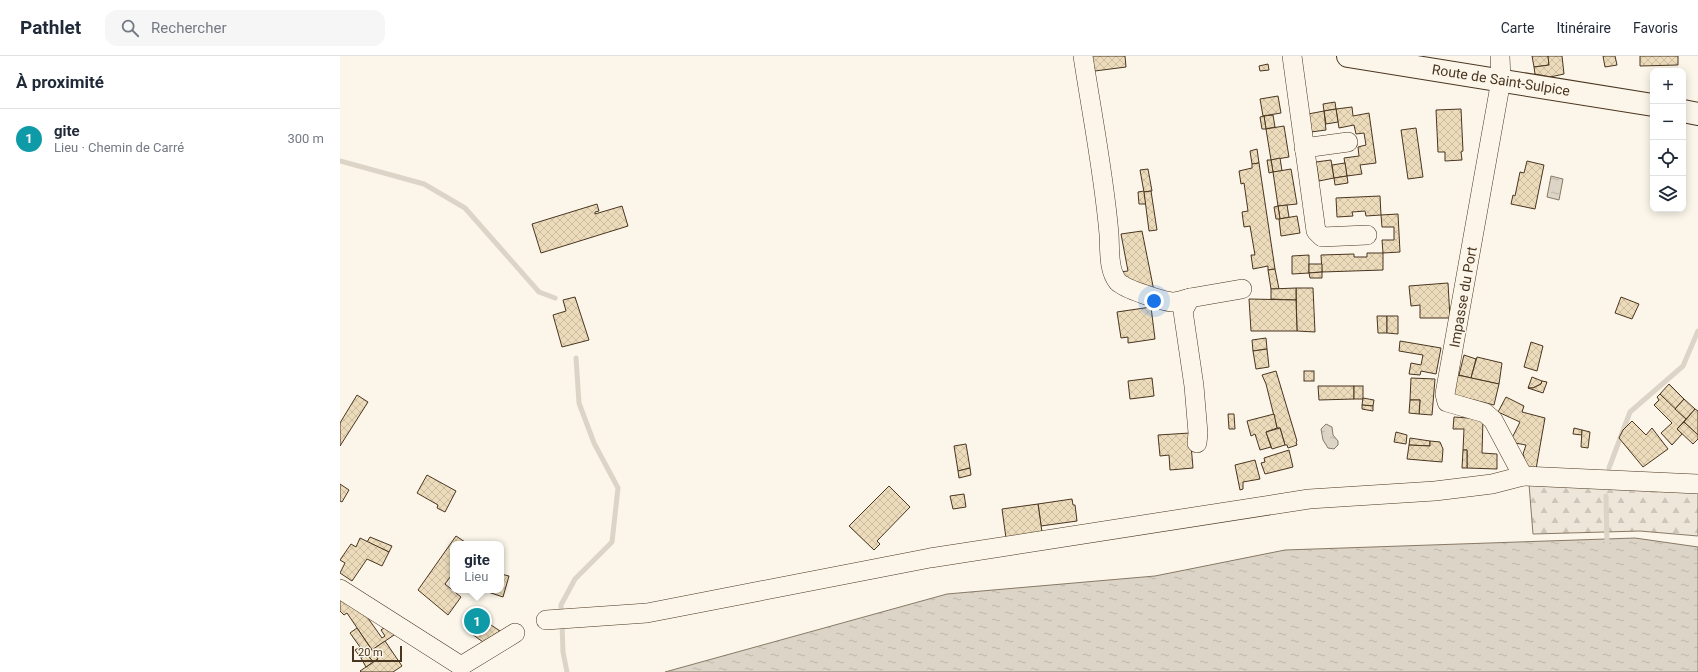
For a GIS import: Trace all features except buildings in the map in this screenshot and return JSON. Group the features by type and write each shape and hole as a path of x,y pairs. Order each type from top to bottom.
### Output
{"main road":[{"name":"Route de Saint-Sulpice","path":"1348,56 1650,105"},
{"path":"1686,112 1698,114"}],"street":[{"path":"1083,56 1108,222 1112,268 1119,282 1128,288 1160,300 1173,302 1242,289"},
{"path":"1292,56 1316,231 1318,234 1325,237 1367,235"},
{"path":"1500,56 1501,80"},
{"name":"Impasse du Port","path":"1501,80 1445,394 1447,402 1485,413 1493,420 1522,476"},
{"path":"1304,148 1348,142"},
{"path":"1190,298 1183,311 1194,386 1198,433 1197,443"},
{"path":"554,620 647,613 930,558 1309,499 1435,491 1492,484 1522,476 1623,480 1696,480"},
{"path":"340,589 461,666 515,633"}],"green space":[{"path":"1529,484 1698,491 1698,536 1640,531 1533,534"}],"water":[{"path":"1551,176 1563,179 1559,200 1547,197"},
{"path":"1326,424 1332,427 1333,435 1338,441 1338,445 1334,449 1328,448 1323,440 1321,429"},
{"path":"1635,538 1698,547 1698,672 665,672 947,594 1155,576 1285,550"}],"waterway":[{"path":"340,161 424,184 465,208 539,292 555,298"},
{"path":"1609,468 1630,412 1683,366 1698,331"},
{"path":"561,615 561,605 575,579 612,542 618,488 594,443 579,403 576,358"},
{"path":"1606,496 1607,545"},
{"path":"562,623 563,652 567,672"}],"place":[{"name":"gite","path":"477,621"}]}
